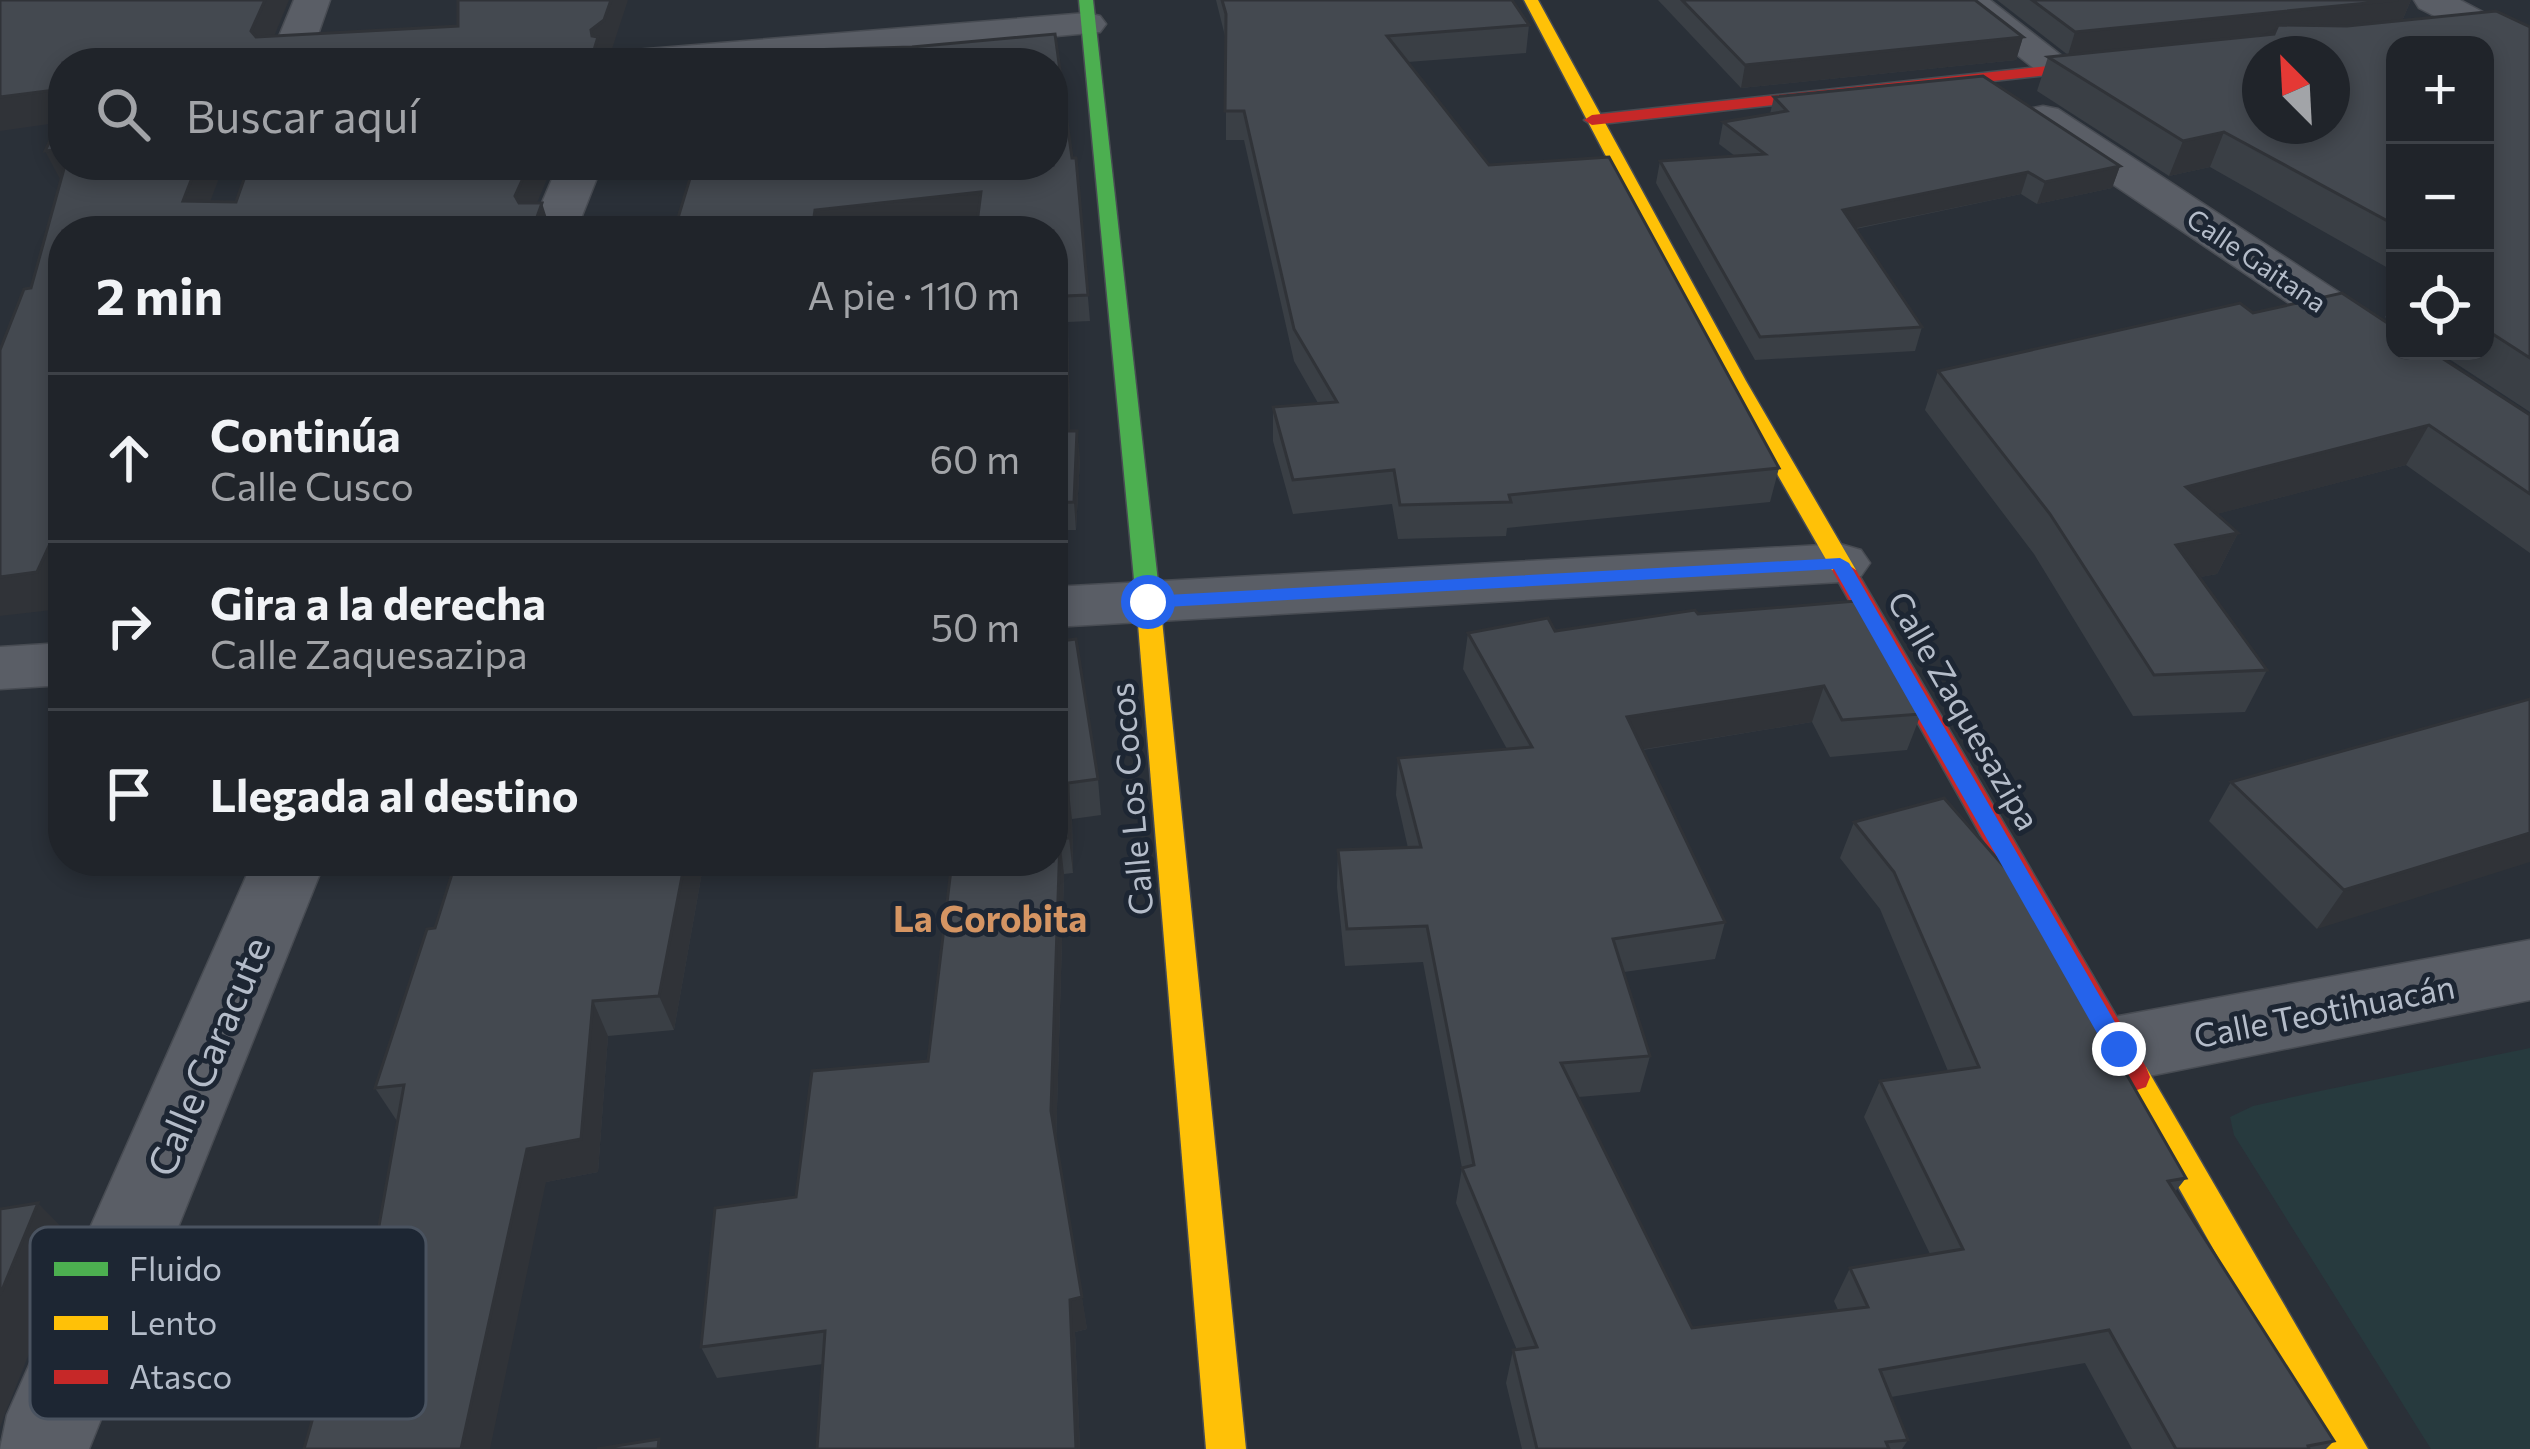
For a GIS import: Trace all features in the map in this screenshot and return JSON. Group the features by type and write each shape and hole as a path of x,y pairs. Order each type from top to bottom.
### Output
{"street":[{"path":"294,48 312,0"},
{"name":"Calle Zaquesazipa","path":"1531,0 1592,120 1840,563 2348,1449"},
{"path":"1966,0 2060,70"},
{"path":"758,48 1086,12"},
{"name":"Calle Los Cocos","path":"1086,12 1148,602 1226,1449"},
{"path":"2435,16 2483,28 2530,52"},
{"path":"2483,28 2530,23"},
{"path":"1592,120 2151,60"},
{"name":"Calle Gaitana","path":"1983,78 2530,441"},
{"path":"559,216 574,180"},
{"path":"1068,606 1840,563"},
{"path":"0,668 48,665"},
{"name":"Calle Caracute","path":"135,1227 284,876"},
{"name":"Calle Teotihuacán","path":"2119,1049 2530,970"},
{"name":"Calle Caracute","path":"41,1449 54,1419"}],"green space":[{"path":"2530,1048 2530,1449 2431,1449 2234,1135 2230,1117 2253,1106"}],"building":[{"path":"0,0 265,0 251,31 256,37 458,26 458,0 611,0 604,20 591,30 598,37 595,48 48,48 48,91 0,97"},
{"path":"1222,0 1512,0 1529,25 1387,36 1489,165 1609,157 1779,468 1509,495 1511,502 1400,505 1394,470 1293,480 1273,407 1337,402 1294,329 1244,111 1225,111 1226,14"},
{"path":"1682,0 1975,0 2023,37 1745,65"},
{"path":"2032,0 2398,0 2075,32"},
{"path":"2496,11 2530,27 2530,358 2494,335 2494,36 2386,36 2386,220 2246,144 2350,144 2350,36 2254,36 2274,34 2278,25 2347,26"},
{"path":"1055,34 1057,48 876,48"},
{"path":"2242,37 2242,142 2224,132 2183,141 2048,57"},
{"path":"1983,76 2120,166 2045,182 2028,172 1843,210 1922,327 1760,337 1660,161 1765,154 1723,122 1787,111 1774,97"},
{"path":"1068,129 1072,158 1076,158 1088,295 1068,296 1068,216 978,216 981,192 815,210 814,216 679,216 689,180 1068,180"},
{"path":"61,180 191,180 183,201 236,202 244,180 522,180 515,196 519,203 542,203 537,216 51,216"},
{"path":"48,226 48,548 37,572 0,577 0,350 24,289 31,288"},
{"path":"2342,293 2386,322 2386,360 2445,360 2530,415 2530,494 2429,425 2186,487 2238,533 2176,545 2267,670 2154,675 2050,514 1938,371 2240,303 2253,313"},
{"path":"1068,431 1077,431 1074,502 1068,502"},
{"path":"1856,601 1921,714 1842,720 1824,686 1627,717 1725,922 1613,939 1650,1056 1561,1063 1692,1328 1868,1307 1850,1268 1963,1249 1880,1081 1979,1067 1894,872 1854,822 1944,798 2014,878 2186,1178 2168,1181 2334,1441 2309,1449 2176,1449 2109,1330 1880,1370 1908,1440 1886,1442 1889,1449 1537,1449 1513,1350 1537,1347 1462,1168 1474,1165 1427,926 1347,929 1338,850 1421,847 1398,758 1532,747 1468,633 1548,618 1555,631 1695,610 1698,614"},
{"path":"1076,639 1098,779 1068,783 1068,640"},
{"path":"2530,699 2530,833 2344,890 2231,782"},
{"path":"451,876 682,876 659,996 593,1001 581,1139 527,1149 461,1449 304,1449 313,1419 426,1419 426,1227 379,1227 404,1085 375,1088 427,929 435,928"},
{"path":"950,876 1059,876 1051,1111 1082,1297 1070,1300 1076,1449 817,1449 825,1331 701,1347 715,1208 796,1197 812,1071 928,1061"},
{"path":"38,1203 0,1295 0,1209"},
{"path":"659,1439 658,1449 597,1449"}],"traffic: fast":[{"path":"1086,0 1148,600"}],"traffic: slow":[{"path":"1531,0 1735,381 1844,570"},
{"path":"1148,600 1226,1449"},
{"path":"2134,1077 2348,1449"}],"traffic: jam":[{"path":"1592,120 2132,62"},
{"path":"1844,570 2134,1077"}],"district":[{"name":"La Corobita","path":"990,917"}],"route":[{"path":"1148,602 1840,563 2119,1049"}]}
